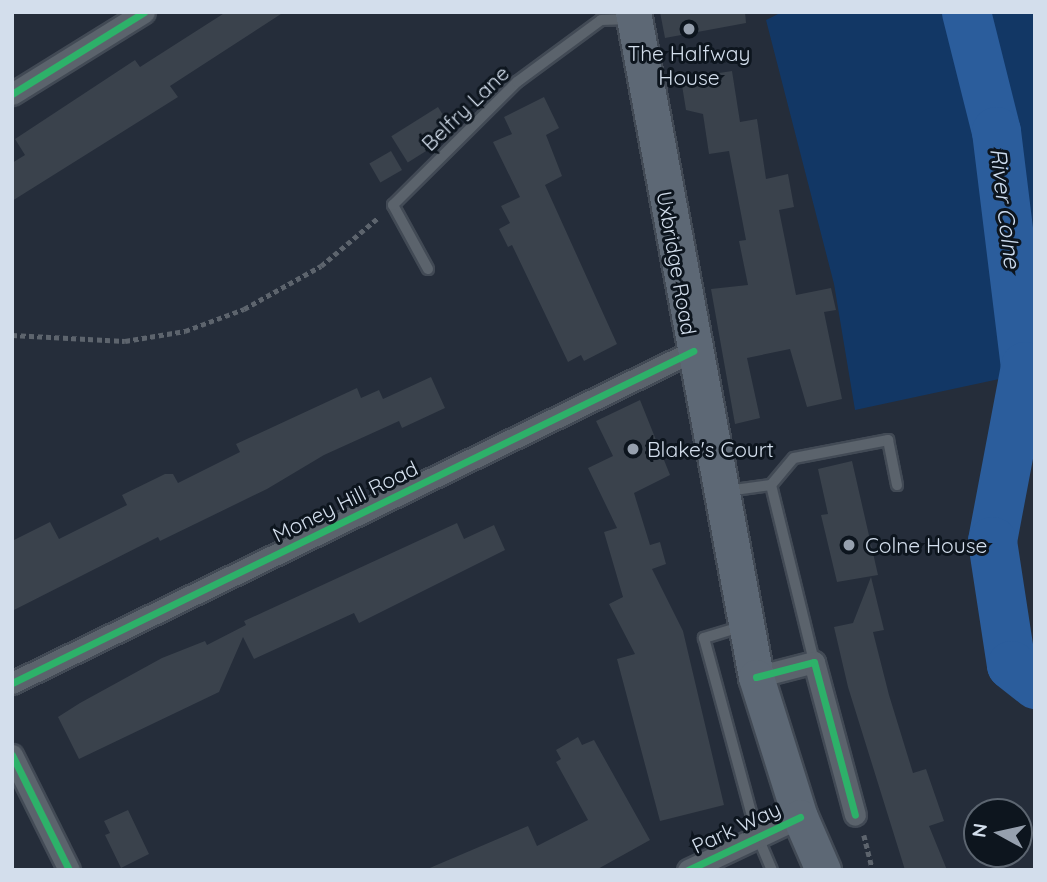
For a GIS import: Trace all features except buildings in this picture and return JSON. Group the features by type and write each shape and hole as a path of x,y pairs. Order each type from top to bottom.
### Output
{"main road":[{"name":"Uxbridge Road","path":"633,15 693,351 756,677 800,817 823,870"}],"street":[{"path":"12,94 144,12"},
{"name":"Money Hill Road","path":"12,683 693,351"},
{"path":"756,677 814,662 855,816"},
{"path":"12,755 69,870"},
{"name":"Park Way","path":"688,870 757,835 800,817"}],"lane":[{"name":"Belfry Lane","path":"393,205 517,82 600,20 633,15"},
{"path":"393,205 428,269"},
{"path":"721,491 771,485 794,458 888,440 897,485"},
{"path":"771,485 814,662"},
{"path":"746,625 704,638 757,835 772,870"}],"path":[{"path":"12,335 125,341 185,331 244,309 321,266 393,205"},
{"path":"855,816 873,870"}],"shaded area":[{"path":"782,12 1035,12 1035,350 988,144 1015,370 1004,378 855,410 834,284 766,20"}],"waterway":[{"name":"River Colne","path":"966,12 996,131 1025,366 992,541 1011,665 1035,684"}],"cycle path":[{"path":"12,94 144,12"},
{"path":"12,683 693,351"},
{"path":"756,677 814,662 855,815"},
{"path":"12,755 69,870"},
{"path":"688,870 800,817"}],"place":[{"name":"The Halfway House","path":"689,29"},
{"name":"Blake's Court","path":"633,449"},
{"name":"Colne House","path":"849,545"}]}
